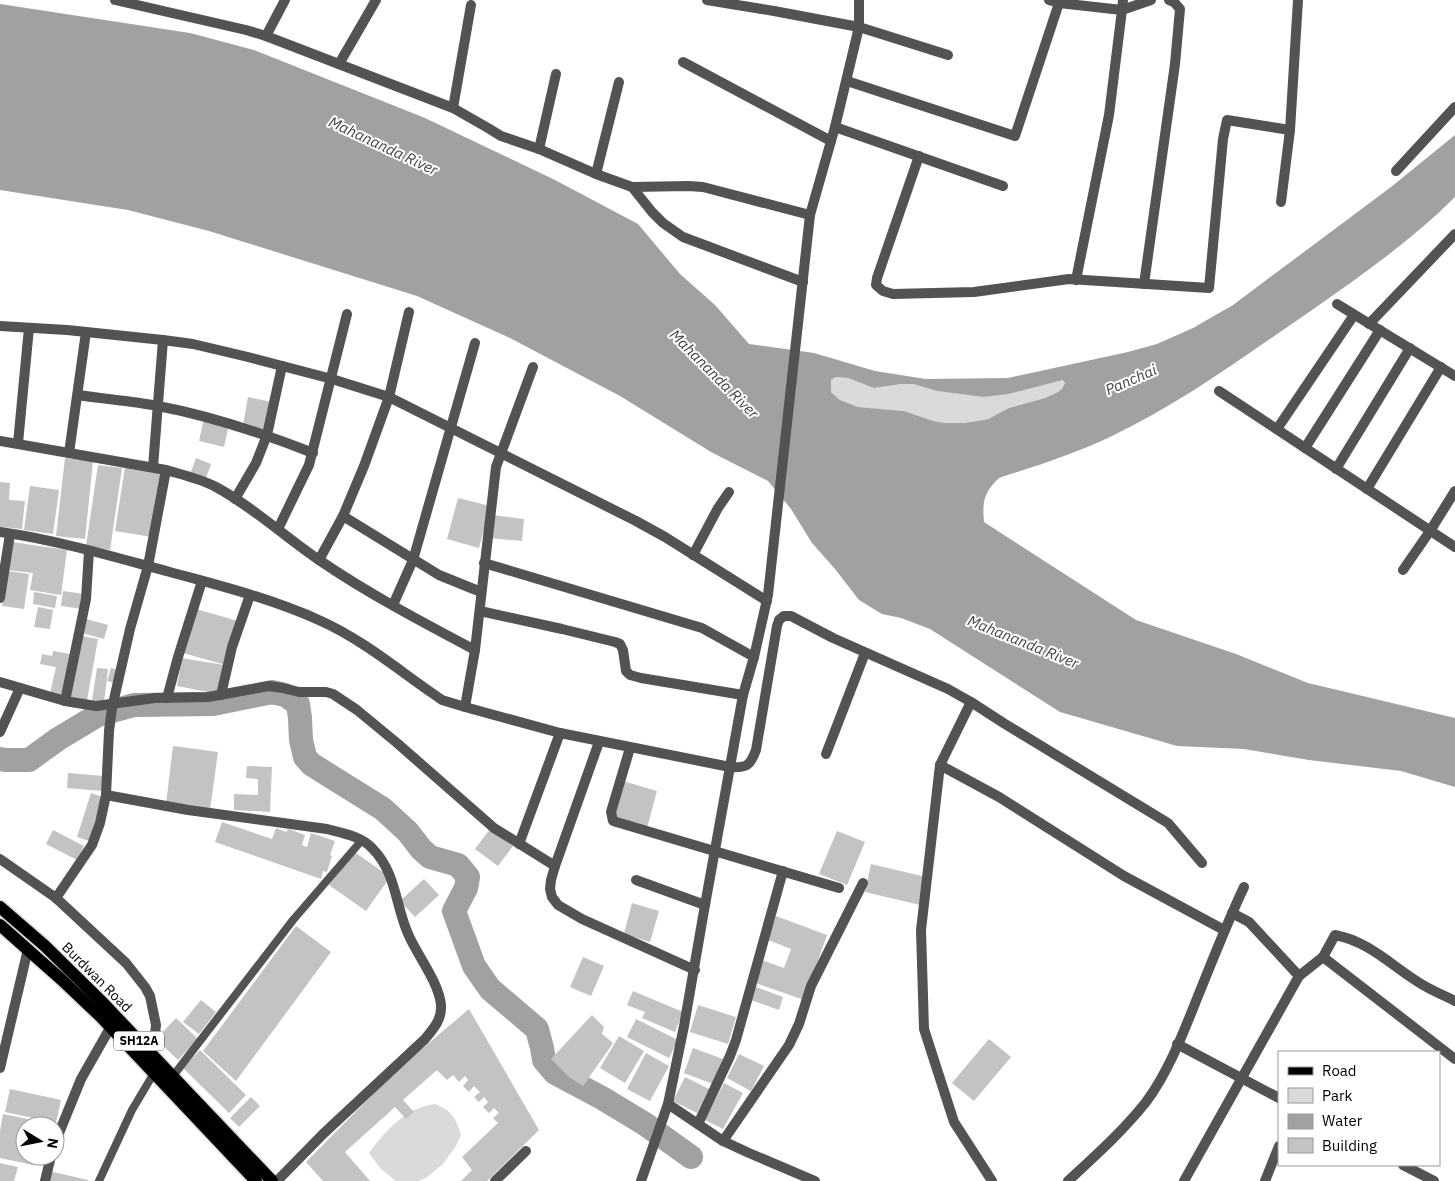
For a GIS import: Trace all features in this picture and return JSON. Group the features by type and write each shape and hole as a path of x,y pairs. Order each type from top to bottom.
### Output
{"main road":[{"name":"Burdwan Road","path":"0,907 71,970 272,1181"},
{"name":"Burdwan Road","path":"0,925 62,980 154,1073 256,1181"}],"street":[{"path":"117,0 266,36 453,108 501,136 539,149 596,174 632,187 703,187 810,215"},
{"path":"266,36 285,0"},
{"path":"339,64 376,0"},
{"path":"707,0 774,10 859,27 948,55"},
{"path":"641,1181 668,1104 744,695 766,601 810,215 847,80 859,27 859,0"},
{"path":"847,80 1015,136 1054,2 1122,5 1151,0"},
{"path":"1144,284 1180,17 1180,8 1169,0"},
{"path":"1281,202 1290,130 1298,0"},
{"path":"453,108 471,4"},
{"path":"1076,280 1109,115 1122,5"},
{"path":"683,62 831,141"},
{"path":"539,149 556,74"},
{"path":"596,174 619,82"},
{"path":"1396,171 1455,107"},
{"path":"919,156 877,278 876,285 879,289 893,294 974,292 1069,279 1209,288 1223,139 1227,120 1290,130"},
{"path":"835,127 1003,186"},
{"path":"632,187 663,223 683,237 803,282"},
{"path":"1369,324 1455,234"},
{"path":"1337,304 1455,376"},
{"path":"319,560 343,516 364,466 389,397 409,312"},
{"path":"278,529 313,453 348,314"},
{"path":"1277,430 1354,315"},
{"path":"0,326 86,332 193,344 282,366 389,397 636,521 766,601"},
{"path":"18,443 29,328"},
{"path":"1305,448 1380,330"},
{"path":"69,453 86,332"},
{"path":"153,467 163,340"},
{"path":"392,605 413,560 475,343"},
{"path":"1336,469 1410,348"},
{"path":"235,499 256,463 268,435 282,366"},
{"path":"465,707 475,650 496,467 533,367"},
{"path":"1366,489 1441,367"},
{"path":"1219,391 1455,547"},
{"path":"78,395 158,406 213,419 268,435 313,453"},
{"path":"0,441 153,467 216,487 278,529 319,560 392,605 475,650"},
{"path":"56,898 92,845 100,823 106,795 112,709 130,629 148,566 166,470"},
{"path":"1403,570 1455,490"},
{"path":"693,555 718,508 729,492"},
{"path":"343,516 413,560 439,574 481,592"},
{"path":"0,598 5,533 89,551 280,604 322,622 360,643 442,700 598,742 741,768 752,760 756,750 779,620 784,616 792,616 865,653 948,689 971,702 1168,823 1202,863"},
{"path":"66,701 86,599 89,551"},
{"path":"484,563 702,628 754,657"},
{"path":"167,698 202,581"},
{"path":"220,695 232,647 250,595"},
{"path":"480,611 562,628 620,644 623,650 626,671 630,675 744,695"},
{"path":"826,754 865,653"},
{"path":"0,682 66,701 112,709 167,698 208,697 268,686 299,692 326,692 333,694 357,710 397,743 494,828 555,866"},
{"path":"0,732 20,688"},
{"path":"971,702 940,765 921,930 924,1029 954,1122 992,1181"},
{"path":"519,844 560,733"},
{"path":"598,742 555,866 550,889 552,897 558,905 582,919 694,970"},
{"path":"630,748 610,812 613,821 839,888"},
{"path":"940,765 999,797 1124,876 1224,930"},
{"path":"106,795 188,810 327,829 362,840 372,847 390,873 409,936 439,992 440,1016 437,1024 425,1039 330,1128 277,1181"},
{"path":"0,859 56,898 126,963 145,987 150,996 156,1025 155,1034 148,1050"},
{"path":"698,1124 736,1040 784,871"},
{"path":"636,880 705,905"},
{"path":"723,1141 789,1045 799,1024 811,986 863,883"},
{"path":"1068,1181 1122,1130 1146,1101 1168,1066 1186,1027 1224,930 1244,887"},
{"path":"1232,913 1249,922 1299,976"},
{"path":"1184,1181 1299,976 1322,957 1335,935 1346,937 1376,952 1423,984 1455,1001"},
{"path":"0,1068 28,949"},
{"path":"1322,957 1455,1060"},
{"path":"65,1118 81,1078 110,1028"},
{"path":"1178,1044 1278,1097"},
{"path":"668,1104 723,1141 815,1181"},
{"path":"1265,1181 1278,1148"},
{"path":"495,1181 526,1151"},
{"path":"45,1181 49,1166"},
{"path":"1405,1166 1434,1181"}],"lane":[{"path":"173,1076 293,920 362,840"},
{"path":"99,1181 132,1110 154,1073"}],"green space":[{"path":"836,377 848,378 874,388 913,384 937,391 983,397 1064,380 1065,383 1058,392 1045,398 1009,408 988,419 965,423 945,423 904,411 858,407 840,400 831,392 831,380"},
{"path":"435,1104 446,1109 457,1124 461,1135 456,1146 443,1164 426,1178 419,1181 396,1181 381,1169 369,1153 389,1128 405,1115 424,1106"}],"water":[{"path":"0,4 190,33 254,50 425,118 555,180 638,224 680,274 715,305 749,344 814,353 875,371 926,379 1008,378 1128,352 1157,344 1193,328 1233,305 1391,187 1455,135 1455,197 1404,242 1349,284 1263,344 1163,409 1137,424 1096,443 999,478 987,493 983,509 984,522 1136,620 1236,654 1308,683 1455,718 1455,787 1401,771 1309,760 1244,749 1177,746 1060,712 930,629 901,618 882,614 859,600 812,543 791,509 768,481 711,452 620,396 510,338 417,296 209,231 128,210 0,190","holes":["836,377 848,378 874,388 913,384 937,391 983,397 1008,394 1063,380 1065,383 1058,392 1045,398 1009,408 988,419 965,423 945,423 904,411 858,407 840,400 831,392 831,380"]}],"building":[{"path":"248,397 271,402 266,430 243,425"},
{"path":"204,418 229,424 224,447 199,441"},
{"path":"65,458 93,461 85,539 56,536"},
{"path":"196,458 211,464 206,478 191,472"},
{"path":"98,465 122,468 110,550 86,546"},
{"path":"125,467 162,473 152,537 115,531"},
{"path":"0,482 10,483 9,500 25,501 22,529 0,527"},
{"path":"30,486 59,490 53,534 24,530"},
{"path":"458,498 490,506 479,548 447,539"},
{"path":"493,515 524,519 522,541 490,538"},
{"path":"12,542 67,550 61,595 30,590 33,573 8,570"},
{"path":"7,571 29,574 24,609 2,606"},
{"path":"63,591 84,594 82,609 61,606"},
{"path":"34,592 57,596 55,608 33,604"},
{"path":"38,607 53,610 50,629 34,627"},
{"path":"196,609 238,621 226,665 183,653"},
{"path":"86,619 108,625 104,639 82,633"},
{"path":"81,636 98,639 87,700 69,697"},
{"path":"53,651 71,654 63,696 50,694 56,667 40,664 42,654 52,656"},
{"path":"182,658 224,665 218,694 177,686"},
{"path":"97,668 108,669 104,702 92,700"},
{"path":"111,668 119,670 116,683 107,681"},
{"path":"173,746 218,752 210,810 166,804"},
{"path":"247,766 272,767 270,812 234,810 234,794 258,795 258,779 246,778"},
{"path":"68,773 104,776 103,791 67,788"},
{"path":"623,781 657,791 647,828 613,818"},
{"path":"91,793 103,797 89,841 77,837"},
{"path":"222,822 272,839 276,828 286,832 289,829 305,835 302,845 307,847 311,833 335,841 327,872 323,871 321,879 215,842"},
{"path":"490,829 513,846 498,866 475,849"},
{"path":"53,830 84,846 77,860 46,844"},
{"path":"837,831 865,842 847,885 819,874"},
{"path":"353,851 390,877 366,911 329,885"},
{"path":"871,864 926,877 920,905 865,892"},
{"path":"424,879 439,895 415,917 400,901"},
{"path":"632,903 659,911 650,942 624,934"},
{"path":"776,916 827,935 804,1000 753,982 761,960 784,968 791,949 768,940"},
{"path":"296,926 331,952 236,1081 203,1051"},
{"path":"583,957 604,966 591,996 570,987"},
{"path":"756,987 783,997 779,1010 751,1000"},
{"path":"633,991 683,1012 675,1032 642,1018 645,1012 627,1005"},
{"path":"201,1000 216,1012 199,1034 183,1022"},
{"path":"698,1005 736,1017 728,1044 690,1032"},
{"path":"469,1009 539,1130 487,1181 461,1181 472,1170 462,1157 498,1123 493,1118 499,1113 494,1108 489,1113 483,1107 488,1102 484,1097 479,1102 474,1097 480,1092 474,1086 469,1092 463,1086 468,1080 465,1076 459,1082 453,1075 447,1080 437,1070 403,1100 414,1112 406,1119 395,1107 345,1152 370,1181 323,1181 306,1162 397,1070"},
{"path":"592,1015 604,1027 602,1034 613,1043 583,1086 569,1077 551,1059"},
{"path":"176,1018 198,1039 178,1060 156,1039"},
{"path":"636,1019 678,1040 669,1058 627,1037"},
{"path":"619,1036 644,1051 625,1083 600,1068"},
{"path":"989,1039 1011,1057 974,1101 952,1083"},
{"path":"693,1048 723,1059 713,1084 684,1073"},
{"path":"200,1050 246,1095 229,1113 183,1068"},
{"path":"646,1053 669,1066 650,1101 627,1089"},
{"path":"739,1054 764,1066 751,1091 727,1078"},
{"path":"685,1077 709,1089 697,1113 673,1101"},
{"path":"724,1083 743,1093 723,1129 705,1120"},
{"path":"10,1089 61,1100 58,1116 24,1116 5,1112"},
{"path":"251,1097 260,1106 239,1127 230,1118"},
{"path":"3,1114 15,1116 15,1161 0,1158 0,1131"},
{"path":"0,1163 18,1167 14,1181 0,1181"},
{"path":"49,1171 88,1180 88,1181 47,1181"}],"waterway":[{"path":"0,759 29,760 58,739 98,715 134,705 213,704 272,692 285,695 298,704 301,740 305,757 311,764 383,809 408,832 430,857 458,865 468,877 466,888 454,911 474,966 490,989 537,1029 544,1060 555,1073 645,1124 691,1157"}],"water label":[{"name":"Mahananda River","path":"383,146"},
{"name":"Mahananda River","path":"714,374"},
{"name":"Panchai","path":"1131,380"},
{"name":"Mahananda River","path":"1023,642"}]}
